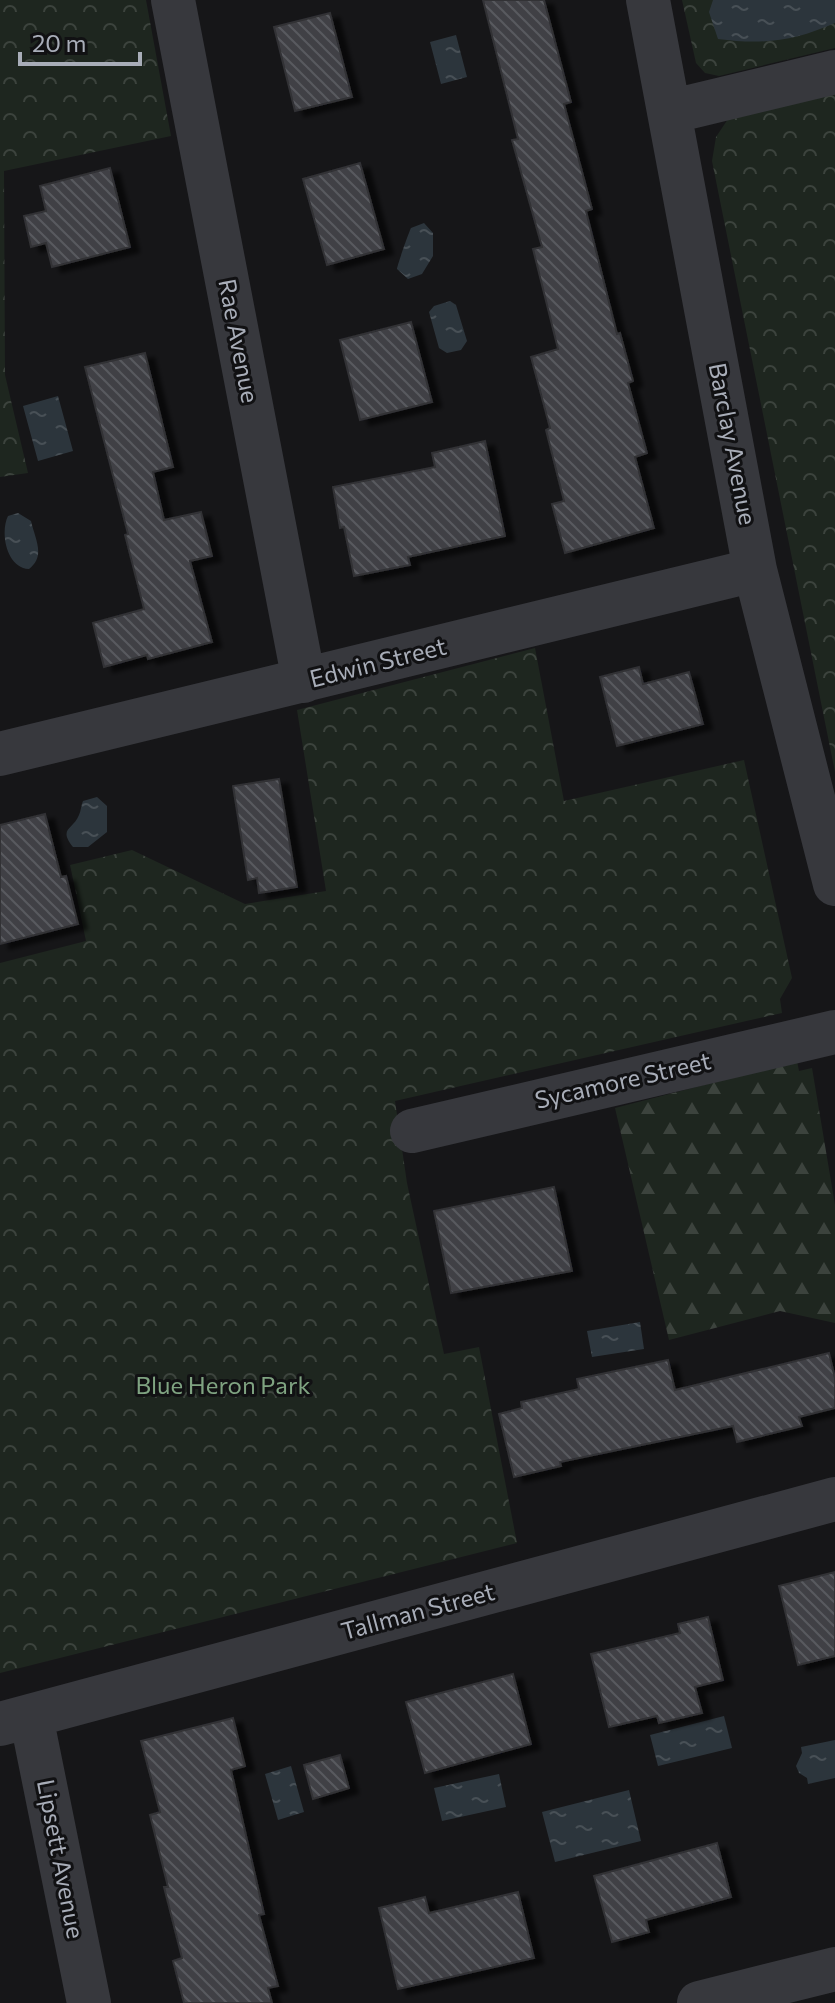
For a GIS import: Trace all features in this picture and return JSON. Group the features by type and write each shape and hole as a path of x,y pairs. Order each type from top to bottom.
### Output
{"street":[{"name":"Rae Avenue","path":"173,0 304,681"},
{"name":"Barclay Avenue","path":"648,0 755,570 835,884"},
{"path":"669,112 835,72"},
{"name":"Edwin Street","path":"0,754 755,570"},
{"name":"Sycamore Street","path":"412,1131 835,1032"},
{"name":"Tallman Street","path":"16,1720 835,1499"},
{"name":"Lipsett Avenue","path":"16,1720 89,2003"},
{"path":"699,2003 835,1969"}],"green space":[{"path":"0,0 146,0 171,136 4,171 5,375 28,473 0,477"},
{"path":"682,0 835,0 835,48 719,76 705,73 696,63"},
{"path":"835,90 835,772 712,161 716,137 728,119"},
{"name":"Blue Heron Park","path":"535,648 564,801 744,760 792,978 780,999 782,1013 395,1101 407,1183 444,1354 479,1347 517,1543 0,1673 0,963 86,941 70,865 132,850 245,904 326,891 297,710"},
{"path":"797,1061 799,1071 812,1068 835,1205 835,1323 780,1311 669,1340 615,1108"}],"water":[{"path":"713,0 835,0 835,23 778,40 750,42 718,39 709,12"},
{"path":"456,35 467,77 441,84 430,42"},
{"path":"424,223 433,233 433,256 422,274 408,279 397,269 411,228"},
{"path":"450,301 456,305 467,341 461,350 447,353 439,348 429,312 434,306"},
{"path":"58,396 73,451 38,461 23,406"},
{"path":"18,513 31,521 38,547 37,559 29,569 15,563 5,540 8,516"},
{"path":"97,797 107,806 107,832 88,847 73,847 67,832 79,815 83,801"},
{"path":"640,1322 644,1349 592,1357 587,1331"},
{"path":"724,1716 732,1748 658,1766 650,1735"},
{"path":"835,1740 835,1778 808,1784 807,1778 799,1773 796,1766 802,1753 801,1747"},
{"path":"291,1766 304,1812 278,1820 265,1774"},
{"path":"499,1774 506,1807 442,1821 434,1788"},
{"path":"629,1790 641,1841 555,1862 542,1812"}],"building":[{"path":"483,0 544,0 571,102 564,104 592,209 586,211 617,334 620,333 633,381 628,383 647,453 635,457 654,528 565,553 552,504 564,501 546,430 550,428 531,357 558,349 533,249 542,247 512,140 518,139"},
{"path":"330,13 352,97 295,111 274,27"},
{"path":"360,163 384,249 327,265 303,179"},
{"path":"110,168 130,247 52,267 46,243 31,247 24,216 46,211 40,186"},
{"path":"411,322 432,402 360,420 340,340"},
{"path":"145,353 173,467 153,472 164,520 201,512 212,556 190,561 212,642 104,667 93,623 144,609 85,367"},
{"path":"485,441 505,536 408,557 410,565 354,576 344,527 340,528 333,487 435,467 432,453"},
{"path":"639,667 643,684 689,672 703,724 617,746 600,677"},
{"path":"279,779 297,887 259,893 257,878 248,880 233,786"},
{"path":"45,814 61,877 66,876 78,924 0,944 0,825"},
{"path":"554,1187 572,1271 451,1293 434,1211"},
{"path":"829,1353 835,1378 835,1408 799,1417 802,1426 737,1442 733,1426 560,1462 561,1466 514,1477 499,1414 522,1408 521,1402 579,1389 577,1379 668,1360 675,1390"},
{"path":"835,1572 835,1656 798,1665 779,1586"},
{"path":"708,1617 723,1680 695,1687 702,1713 659,1723 657,1716 609,1727 591,1654 680,1633 678,1624"},
{"path":"513,1674 531,1744 425,1773 406,1702"},
{"path":"233,1718 245,1766 231,1770 264,1914 259,1915 278,1986 268,1988 272,2003 184,2003 173,1961 182,1958 150,1815 160,1812 141,1741"},
{"path":"340,1755 349,1788 313,1799 304,1765"},
{"path":"717,1843 731,1897 646,1920 649,1932 612,1942 594,1876"},
{"path":"518,1892 534,1958 398,1989 379,1908 425,1897 429,1913"}]}
